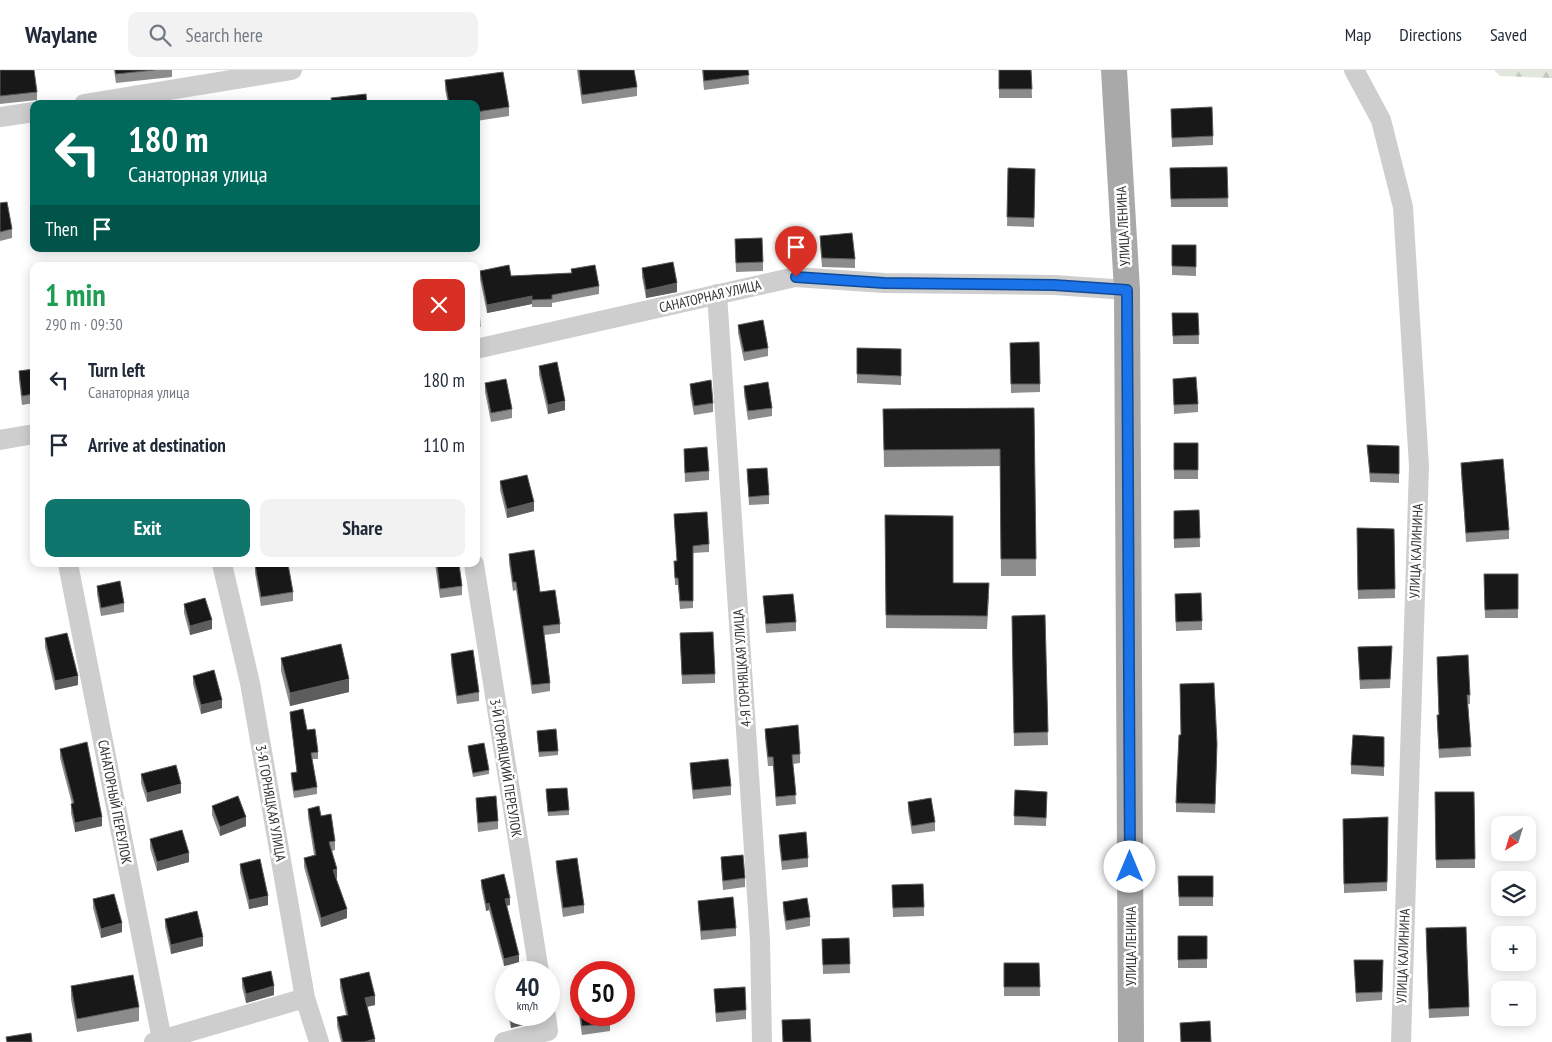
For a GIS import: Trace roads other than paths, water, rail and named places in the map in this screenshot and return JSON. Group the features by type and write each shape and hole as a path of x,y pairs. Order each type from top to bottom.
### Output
{"main road":[{"name":"УЛИЦА ЛЕНИНА","path":"1119,73 1127,290 1131,1042"}],"street":[{"path":"108,100 292,70"},
{"name":"УЛИЦА КАЛИНИНА","path":"1354,70 1381,120 1403,207 1419,466 1401,1042"},
{"path":"0,117 30,113"},
{"name":"САНАТОРНАЯ УЛИЦА","path":"480,349 796,277 884,283 1054,285 1127,290"},
{"name":"4-Я ГОРНЯЦКАЯ УЛИЦА","path":"717,294 760,940 762,1042"},
{"path":"0,440 30,435"},
{"name":"САНАТОРНЫЙ ПЕРЕУЛОК","path":"69,567 158,1041"},
{"name":"3-Я ГОРНЯЦКАЯ УЛИЦА","path":"223,567 250,683 305,998 319,1042"},
{"name":"3-Й ГОРНЯЦКИЙ ПЕРЕУЛОК","path":"474,567 537,961"},
{"path":"158,1041 305,998"},
{"path":"504,1042 548,1032 547,1026"}]}
